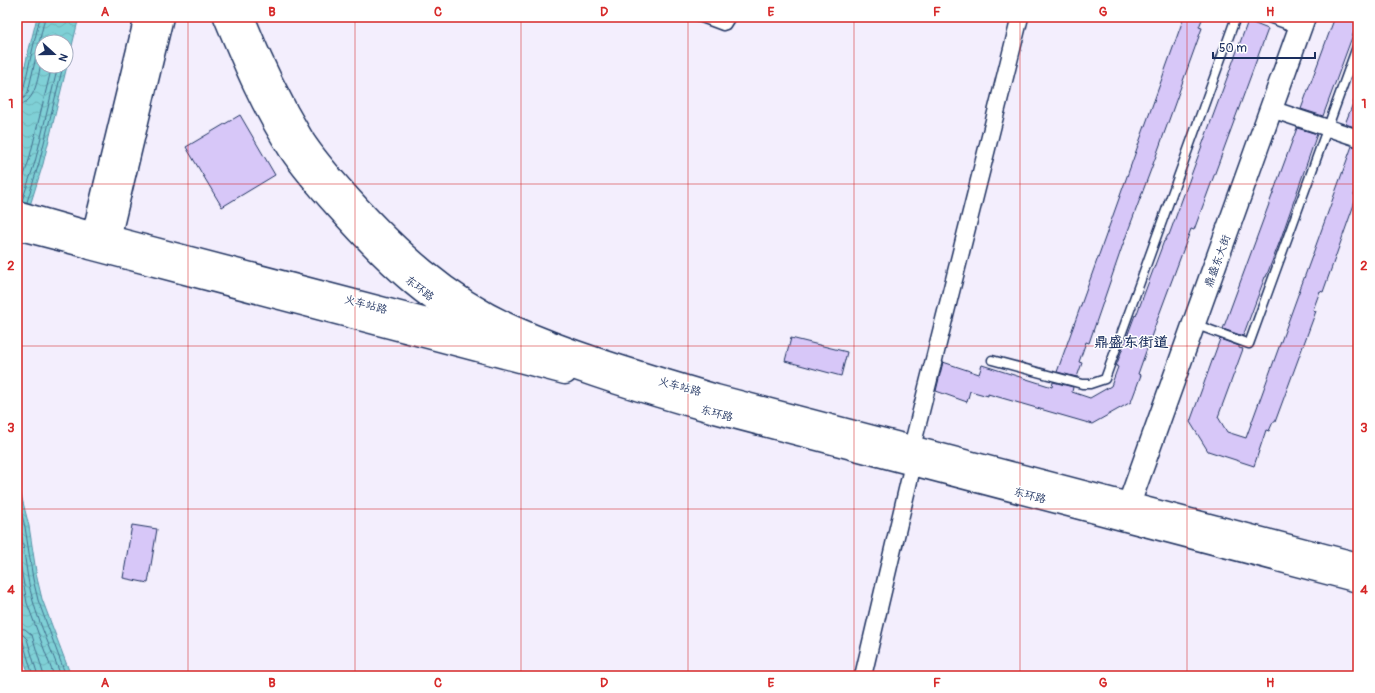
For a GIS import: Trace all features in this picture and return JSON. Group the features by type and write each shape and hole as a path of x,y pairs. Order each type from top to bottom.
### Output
{"main road":[{"path":"100,243 146,17"},
{"path":"100,243 162,17"},
{"name":"东环路","path":"225,17 256,89 271,117 291,150 318,186 365,240 413,284 469,322 502,339"},
{"name":"东环路","path":"242,17 271,82 304,141 331,176 377,228 423,271 478,308 512,326 577,352 627,369 713,404 912,456 1358,581"},
{"name":"鼎盛东大街","path":"1129,504 1302,23"},
{"name":"火车站路","path":"100,243 502,339 713,404"},
{"name":"火车站路","path":"100,243 713,404"},
{"name":"东环路","path":"912,456 1129,504 1358,564"}],"street":[{"path":"863,676 912,456 1020,17"},
{"path":"1271,109 1358,138"},
{"name":"火车站路","path":"23,222 100,243"}],"lane":[{"path":"699,17 722,26 726,25 731,17"},
{"path":"992,360 1082,384 1090,384 1105,380 1236,17"},
{"path":"1266,17 1302,23"},
{"path":"1194,324 1249,344 1358,44"}],"water":[{"path":"37,17 79,17 74,37 74,34 34,34 34,74 65,74 43,164 17,247 17,98"},
{"path":"17,479 29,526 37,578 42,599 71,676 29,676 17,637"}],"building":[{"path":"1184,17 1203,17 1199,27 1202,28 1122,247 1089,343 1086,342 1079,362 1082,363 1077,377 1057,372"},
{"path":"1335,17 1358,17 1358,21 1323,116 1301,109"},
{"path":"1248,21 1268,29 1194,230 1191,229 1156,323 1138,374 1141,375 1131,402 1092,424 988,394 988,396 970,391 967,402 936,391 943,362 979,374 982,365 1052,387 1053,382 1073,387 1072,392 1090,398 1111,386 1118,367 1116,366 1135,315 1136,316 1164,241 1169,235"},
{"path":"1357,93 1358,94 1358,128 1345,124"},
{"path":"240,115 275,175 222,207 186,147"},
{"path":"1297,128 1317,134 1280,241 1243,336 1223,329"},
{"path":"1352,146 1358,147 1358,185 1354,195 1357,196 1323,292 1320,291 1313,310 1316,311 1275,422 1273,422 1269,431 1266,430 1254,466 1208,451 1190,422 1220,339 1243,349 1218,417 1227,432 1246,438"},
{"path":"791,338 847,352 841,376 785,361"},
{"path":"132,525 157,529 148,583 123,578"}],"district":[{"name":"鼎盛东街道","path":"1131,342"}]}
